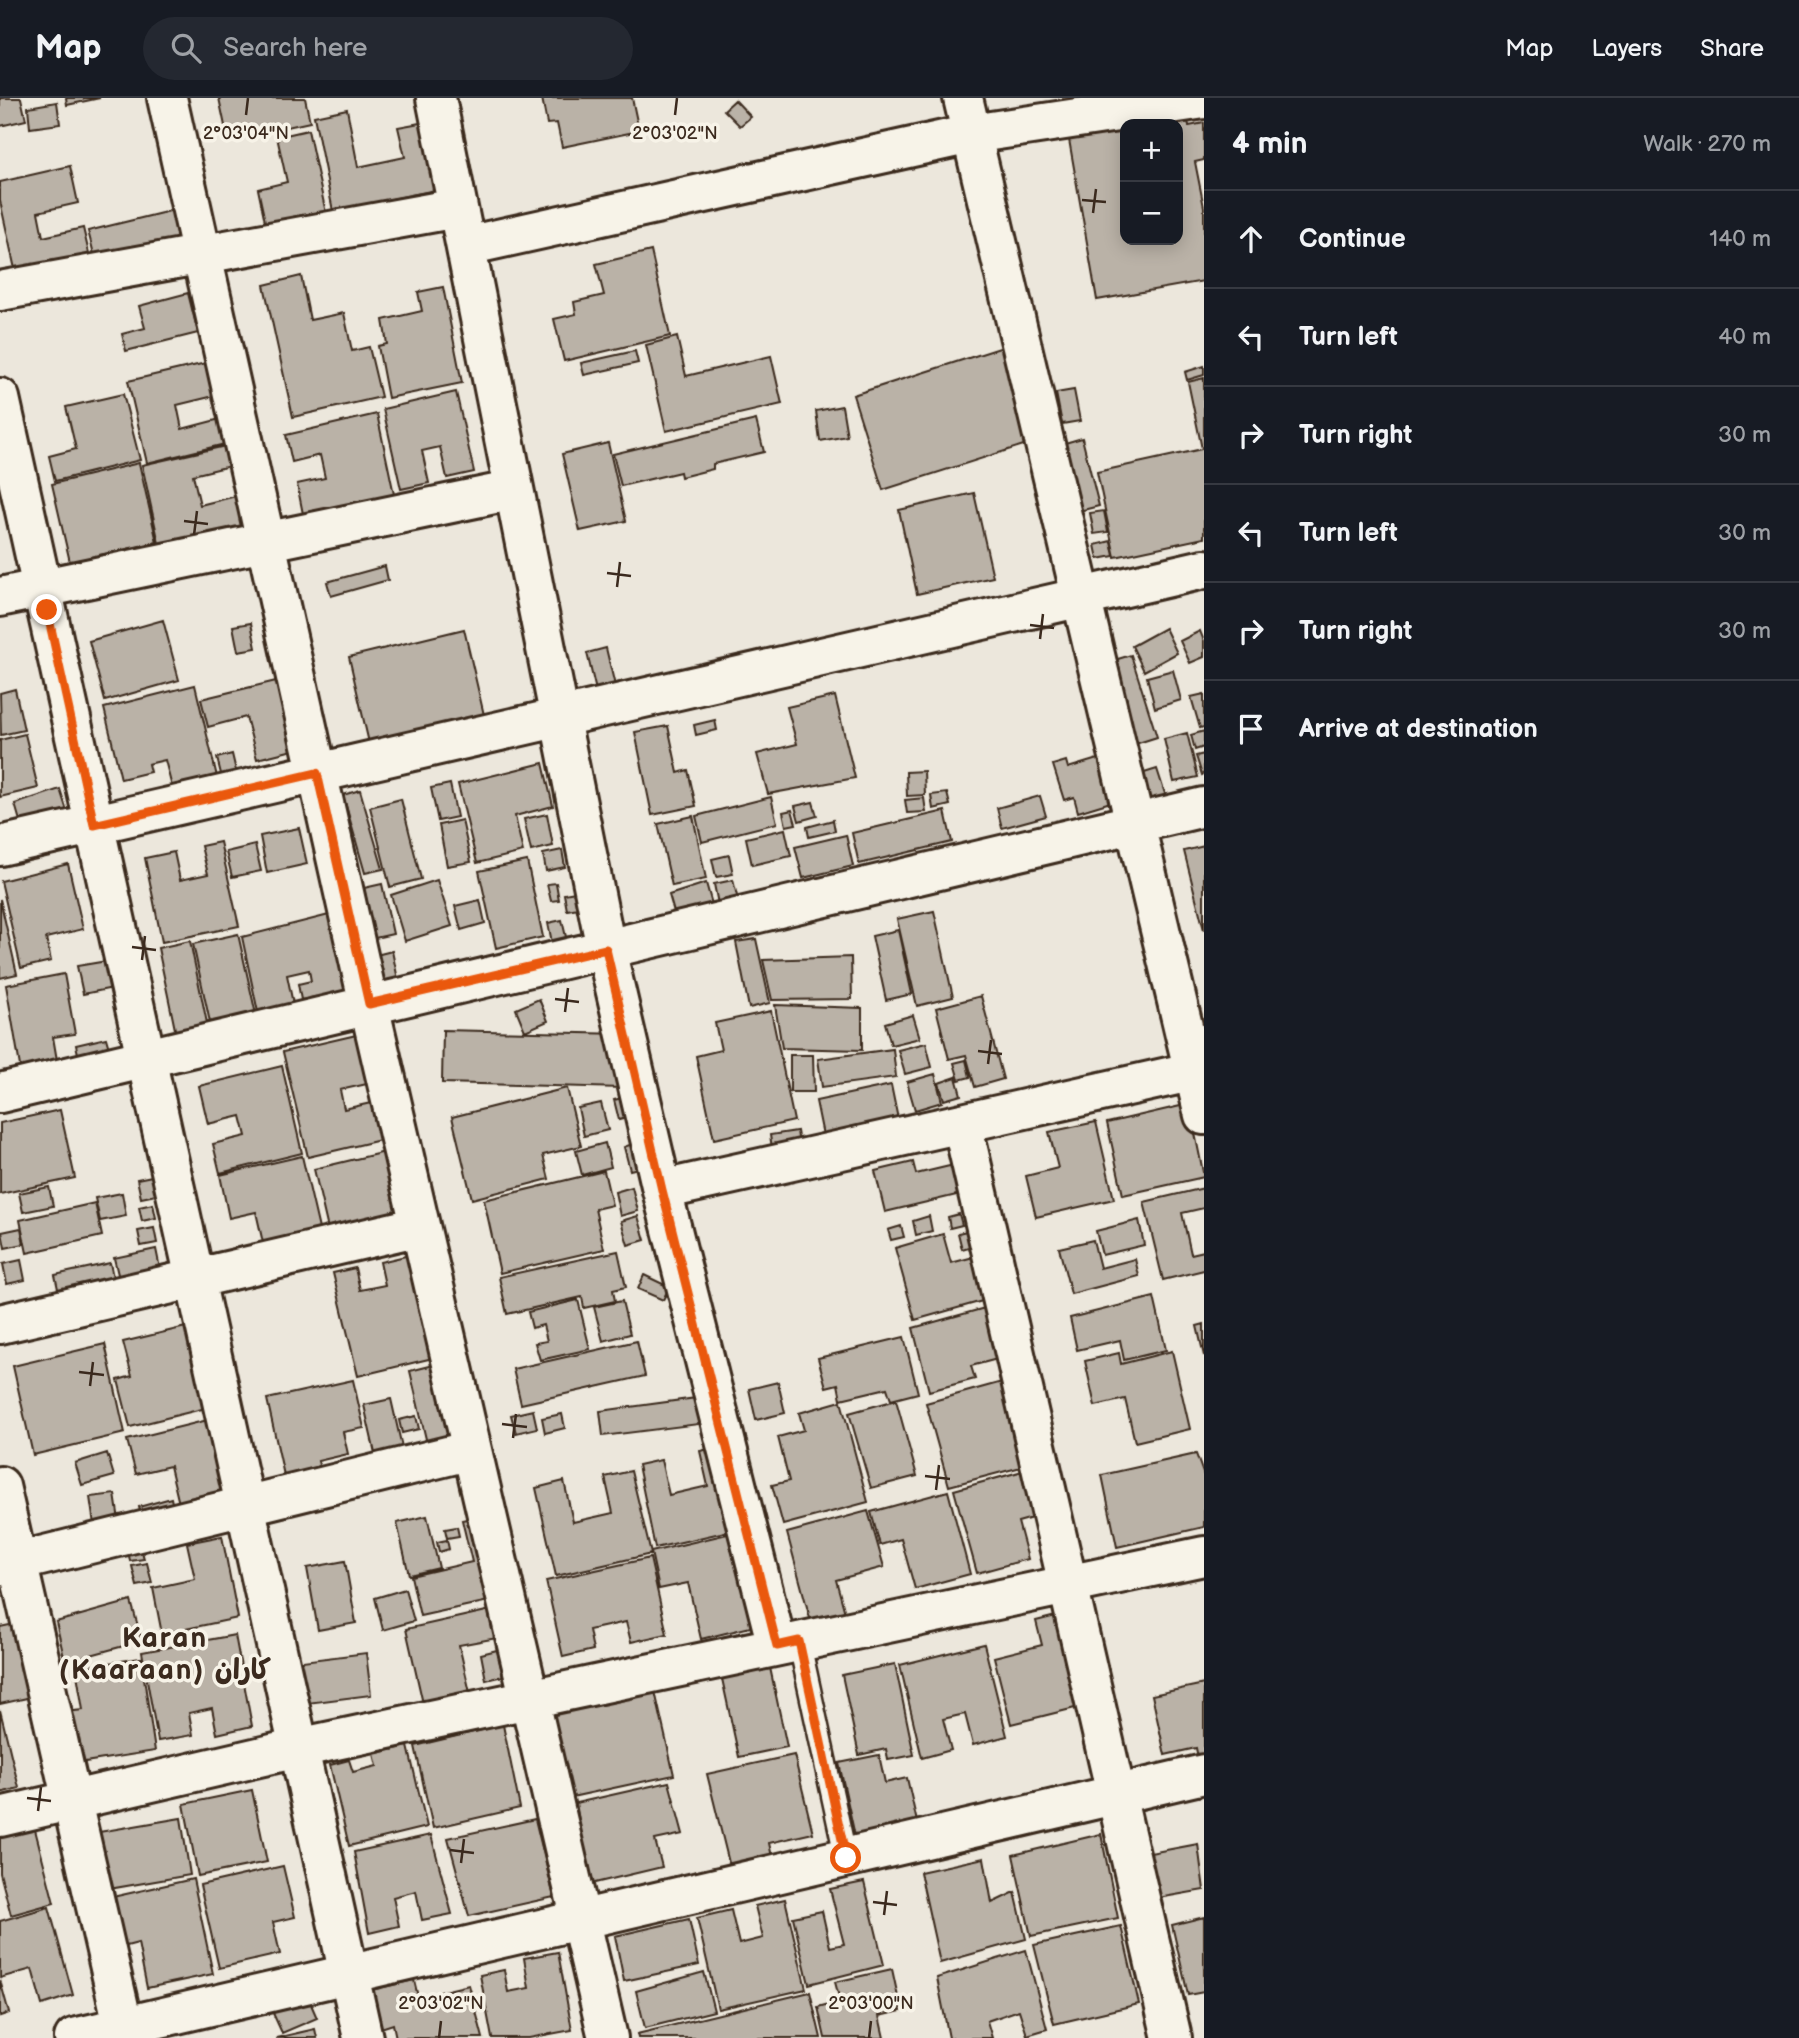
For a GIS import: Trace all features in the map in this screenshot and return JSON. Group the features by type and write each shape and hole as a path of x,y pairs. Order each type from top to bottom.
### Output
{"street":[{"path":"167,98 369,1004 608,2038"},
{"path":"436,98 606,949 662,1190 788,1644"},
{"path":"466,246 967,116 1204,99"},
{"path":"967,116 1135,823 1199,1070 1204,1115"},
{"path":"0,292 457,208"},
{"path":"0,398 363,2038"},
{"path":"0,597 514,490"},
{"path":"0,846 1204,569"},
{"path":"0,1093 1204,807"},
{"path":"662,1190 1199,1070"},
{"path":"962,1123 1070,1584 1172,2038"},
{"path":"0,1324 420,1226"},
{"path":"9,1564 472,1450"},
{"path":"0,1486 9,1564 72,1800 125,2032"},
{"path":"0,1817 298,1748 1204,1556"},
{"path":"74,2038 125,2032 349,1974 1204,1774"}],"lane":[{"path":"788,1644 846,1858"}],"building":[{"path":"0,98 21,98 26,120 0,126"},
{"path":"66,98 100,98 67,105"},
{"path":"219,98 305,98 310,122 228,140"},
{"path":"542,98 632,98 639,131 562,147 557,123 547,124"},
{"path":"735,100 751,117 740,126 724,110"},
{"path":"57,102 60,124 30,128 28,107"},
{"path":"1185,106 1189,126 1204,123 1204,160 1195,162 1204,207 1204,281 1097,300 1067,128"},
{"path":"347,109 358,167 405,157 398,127 442,119 455,186 333,211 314,116"},
{"path":"308,130 326,213 266,226 258,189 287,182 277,137"},
{"path":"70,166 78,203 38,212 43,237 83,228 92,266 18,283 0,201 0,182"},
{"path":"174,210 182,245 97,266 88,231"},
{"path":"651,251 670,336 564,361 554,319 576,314 574,302 604,295 596,264"},
{"path":"301,276 310,320 344,313 352,351 369,347 381,397 293,417 264,285"},
{"path":"443,287 462,383 388,398 378,346 387,344 383,320 422,311 418,292"},
{"path":"188,293 198,333 126,351 122,334 145,328 139,306"},
{"path":"677,337 686,376 771,356 782,404 666,431 646,345"},
{"path":"1006,346 1036,441 883,490 853,395"},
{"path":"635,351 638,363 584,375 581,363"},
{"path":"206,363 214,396 177,405 182,429 220,419 225,444 147,463 128,381"},
{"path":"1204,366 1204,375 1187,380 1185,372"},
{"path":"1204,378 1204,538 1115,557 1097,472 1202,449 1188,382"},
{"path":"1074,390 1080,421 1062,424 1056,393"},
{"path":"456,392 474,472 447,478 440,447 422,451 429,483 401,489 383,409"},
{"path":"123,394 140,460 55,481 49,456 76,449 66,407"},
{"path":"842,406 847,436 820,441 816,411"},
{"path":"377,414 395,499 304,519 297,484 325,478 320,455 292,462 286,435"},
{"path":"756,420 764,452 713,464 713,469 681,477 680,472 621,486 613,454"},
{"path":"1082,438 1099,506 1059,516 1041,450"},
{"path":"608,443 626,521 580,531 562,454"},
{"path":"230,445 234,465 193,475 200,505 240,495 248,529 160,548 142,465"},
{"path":"139,463 157,542 70,562 52,484"},
{"path":"974,493 993,577 917,594 899,510"},
{"path":"1104,511 1108,532 1094,534 1090,513"},
{"path":"1111,541 1114,556 1098,559 1095,545"},
{"path":"385,566 388,580 331,596 327,582"},
{"path":"163,620 179,680 105,701 89,641"},
{"path":"251,623 256,648 238,651 233,626"},
{"path":"1165,628 1177,653 1144,671 1132,646"},
{"path":"464,629 484,715 369,743 349,657"},
{"path":"1200,631 1204,641 1204,657 1190,663 1180,641"},
{"path":"606,648 616,690 597,695 587,653"},
{"path":"1131,655 1157,737 1110,752 1085,669"},
{"path":"1173,670 1181,700 1155,708 1147,677"},
{"path":"276,681 293,750 257,759 246,717 208,727 201,699"},
{"path":"195,685 218,781 173,791 165,760 148,764 150,772 121,779 104,708"},
{"path":"15,689 24,730 1,735 0,693"},
{"path":"1204,694 1204,727 1200,728 1191,697"},
{"path":"835,696 855,778 768,794 757,754 797,744 787,707"},
{"path":"715,720 717,730 696,735 694,725"},
{"path":"668,726 678,773 688,770 696,806 652,815 635,732"},
{"path":"1204,731 1204,747 1195,750 1191,735"},
{"path":"1187,733 1198,777 1174,782 1164,739"},
{"path":"25,734 38,788 0,797 0,740"},
{"path":"232,754 237,775 222,778 217,758"},
{"path":"1114,754 1127,797 1078,812 1074,797 1064,800 1053,765 1066,761 1068,768"},
{"path":"1204,754 1204,774 1202,775 1196,756"},
{"path":"543,763 553,806 515,816 523,852 477,863 458,784"},
{"path":"1157,769 1166,797 1135,808 1125,779"},
{"path":"924,771 925,795 907,796 906,772"},
{"path":"450,784 457,817 438,821 431,788"},
{"path":"60,789 68,814 22,828 15,804"},
{"path":"360,790 383,869 365,873 343,795"},
{"path":"947,793 950,805 933,809 931,795"},
{"path":"1040,796 1046,816 1002,828 997,808"},
{"path":"771,797 777,823 702,842 696,816"},
{"path":"924,798 926,812 907,813 905,800"},
{"path":"401,799 421,879 390,887 370,807"},
{"path":"813,802 817,816 799,821 795,806"},
{"path":"792,810 796,824 786,826 783,812"},
{"path":"945,811 952,842 859,864 852,833"},
{"path":"547,814 553,846 531,851 524,819"},
{"path":"693,816 706,879 672,886 658,824"},
{"path":"462,820 471,862 447,866 439,825"},
{"path":"833,820 835,831 809,837 807,827"},
{"path":"299,828 307,864 267,873 260,836"},
{"path":"785,829 791,856 752,865 746,838"},
{"path":"846,835 853,866 803,878 795,847"},
{"path":"220,842 239,926 162,942 145,858 174,852 180,880 208,874 201,846"},
{"path":"255,845 261,871 232,877 226,852"},
{"path":"1204,846 1204,930 1184,851"},
{"path":"562,850 565,867 546,871 543,854"},
{"path":"729,855 733,874 716,877 712,859"},
{"path":"527,861 543,937 496,948 479,871"},
{"path":"68,864 83,929 46,938 51,961 21,968 1,881"},
{"path":"437,880 452,926 405,941 391,895"},
{"path":"733,880 738,900 718,904 714,884"},
{"path":"556,883 559,900 551,901 547,884"},
{"path":"706,883 715,915 678,926 669,895"},
{"path":"382,884 393,934 375,938 364,888"},
{"path":"581,891 584,907 567,910 564,894"},
{"path":"0,899 17,974 0,978"},
{"path":"480,900 485,923 461,930 455,906"},
{"path":"934,911 953,997 917,1006 897,919"},
{"path":"333,914 354,1015 320,1023 315,997 301,1000 298,984 311,981 309,970 287,975 297,1023 262,1031 242,937"},
{"path":"562,920 566,937 577,935 580,951 555,957 548,923"},
{"path":"898,930 912,994 886,1000 872,936"},
{"path":"238,934 259,1028 211,1027 193,944"},
{"path":"756,939 770,1003 749,1008 736,942"},
{"path":"190,941 208,1028 176,1034 158,948"},
{"path":"392,951 400,989 372,995 364,958"},
{"path":"851,957 852,999 772,1000 763,960"},
{"path":"107,961 113,988 83,994 77,966"},
{"path":"64,974 75,1034 53,1037 58,1066 21,1072 6,985"},
{"path":"981,996 1003,1079 975,1087 966,1055 949,1059 936,1008"},
{"path":"539,999 548,1021 525,1031 516,1009"},
{"path":"775,1005 862,1008 862,1050 782,1048"},
{"path":"771,1011 794,1121 714,1139 696,1056 721,1050 715,1023"},
{"path":"913,1015 920,1038 891,1045 885,1023"},
{"path":"443,1030 624,1034 622,1088 442,1083"},
{"path":"365,1033 376,1082 340,1090 344,1109 380,1101 389,1138 308,1157 283,1052"},
{"path":"106,1038 112,1059 81,1067 76,1045"},
{"path":"926,1043 932,1067 905,1074 898,1050"},
{"path":"893,1049 896,1077 822,1087 818,1059"},
{"path":"790,1055 813,1055 814,1092 790,1092"},
{"path":"966,1060 970,1077 959,1080 954,1063"},
{"path":"282,1066 302,1153 220,1173 213,1144 246,1136 241,1116 208,1124 199,1086"},
{"path":"935,1074 942,1102 915,1110 907,1082"},
{"path":"956,1077 961,1095 944,1100 939,1083"},
{"path":"891,1085 899,1124 824,1140 816,1101"},
{"path":"567,1088 581,1146 543,1155 549,1179 472,1199 452,1117"},
{"path":"634,1095 639,1115 619,1120 614,1100"},
{"path":"601,1103 608,1130 584,1136 578,1108"},
{"path":"1189,1104 1204,1177 1123,1195 1107,1123"},
{"path":"60,1110 75,1178 0,1194 0,1123"},
{"path":"1096,1122 1114,1199 1036,1217 1026,1176 1058,1168 1049,1132"},
{"path":"797,1131 804,1177 777,1181 770,1135"},
{"path":"605,1143 611,1167 582,1175 576,1151"},
{"path":"632,1144 638,1168 630,1170 624,1147"},
{"path":"385,1152 401,1225 331,1242 314,1169"},
{"path":"302,1156 322,1242 266,1256 256,1212 229,1218 220,1175"},
{"path":"913,1162 916,1174 958,1164 965,1193 885,1212 875,1171"},
{"path":"604,1171 612,1205 595,1209 604,1249 500,1273 484,1200"},
{"path":"152,1176 156,1195 141,1198 137,1179"},
{"path":"49,1187 53,1206 23,1212 19,1193"},
{"path":"632,1187 638,1211 620,1216 615,1192"},
{"path":"1204,1188 1204,1208 1182,1213 1191,1254 1204,1251 1204,1270 1163,1280 1144,1202"},
{"path":"122,1193 126,1216 100,1221 95,1198"},
{"path":"95,1203 102,1236 27,1253 20,1220"},
{"path":"153,1204 156,1218 142,1221 139,1207"},
{"path":"959,1214 962,1225 950,1228 948,1217"},
{"path":"638,1216 645,1240 628,1245 621,1221"},
{"path":"929,1216 932,1231 916,1235 913,1221"},
{"path":"1139,1220 1144,1245 1102,1255 1096,1231"},
{"path":"901,1226 904,1237 891,1240 888,1230"},
{"path":"21,1228 24,1244 5,1248 2,1232"},
{"path":"154,1228 157,1243 141,1246 138,1231"},
{"path":"971,1230 975,1245 962,1249 958,1233"},
{"path":"943,1234 951,1263 981,1255 993,1298 915,1320 895,1248"},
{"path":"1093,1240 1100,1268 1135,1259 1139,1276 1071,1294 1059,1248"},
{"path":"156,1249 163,1283 122,1291 114,1258"},
{"path":"618,1251 626,1287 613,1290 615,1301 584,1308 582,1297 507,1314 499,1277"},
{"path":"414,1254 437,1357 358,1376 333,1273 355,1268 360,1290 385,1285 380,1262"},
{"path":"21,1260 25,1280 7,1284 3,1264"},
{"path":"110,1263 116,1291 61,1303 55,1275"},
{"path":"644,1275 669,1287 663,1300 638,1289"},
{"path":"1154,1297 1166,1350 1124,1360 1120,1340 1077,1350 1070,1318"},
{"path":"578,1300 590,1349 540,1360 535,1343 547,1341 543,1325 532,1328 528,1312"},
{"path":"622,1301 630,1334 603,1341 594,1307"},
{"path":"992,1306 1005,1357 971,1366 975,1379 929,1391 913,1328"},
{"path":"1204,1324 1204,1356 1197,1326"},
{"path":"190,1326 210,1407 130,1427 118,1380 132,1376 123,1342"},
{"path":"904,1337 918,1393 891,1400 887,1388 841,1399 838,1384 826,1387 818,1358"},
{"path":"637,1341 645,1376 521,1404 513,1369"},
{"path":"105,1344 125,1433 33,1455 13,1366"},
{"path":"1172,1351 1190,1429 1135,1442 1125,1399 1095,1406 1085,1361 1119,1353 1121,1364"},
{"path":"438,1364 457,1445 429,1452 410,1371"},
{"path":"353,1380 364,1428 343,1432 348,1454 318,1461 323,1481 287,1489 267,1399"},
{"path":"778,1382 785,1413 756,1420 749,1389"},
{"path":"1002,1382 1025,1466 949,1486 926,1403"},
{"path":"704,1397 707,1423 603,1436 600,1411"},
{"path":"391,1399 406,1465 379,1471 364,1405"},
{"path":"896,1400 917,1476 871,1488 849,1413"},
{"path":"841,1401 868,1502 783,1525 772,1485 789,1481 778,1437 804,1430 799,1413"},
{"path":"533,1410 537,1428 516,1433 511,1415"},
{"path":"562,1414 565,1428 545,1433 542,1418"},
{"path":"416,1416 419,1429 402,1433 399,1420"},
{"path":"220,1417 238,1494 180,1508 170,1466 136,1474 127,1440"},
{"path":"732,1444 751,1526 655,1548 638,1465 661,1460 669,1495 708,1486 700,1451"},
{"path":"107,1453 114,1476 82,1485 75,1463"},
{"path":"1196,1454 1204,1476 1204,1527 1117,1547 1102,1475"},
{"path":"1030,1469 1043,1515 1018,1522 1028,1559 977,1573 954,1490"},
{"path":"631,1471 651,1554 556,1576 536,1488 564,1481 573,1522 613,1513 605,1477"},
{"path":"948,1491 970,1574 915,1589 901,1539 880,1545 871,1512"},
{"path":"115,1494 120,1527 95,1531 90,1497"},
{"path":"171,1498 175,1516 143,1523 139,1507"},
{"path":"868,1511 884,1567 836,1580 845,1613 811,1622 787,1533"},
{"path":"489,1514 507,1597 420,1616 411,1576 472,1562 462,1520"},
{"path":"427,1516 439,1568 409,1575 397,1523"},
{"path":"457,1527 459,1536 447,1538 445,1529"},
{"path":"753,1528 775,1621 701,1639 688,1583 659,1589 651,1552"},
{"path":"222,1536 238,1618 162,1634 153,1588 195,1579 187,1543"},
{"path":"447,1540 449,1549 439,1552 437,1542"},
{"path":"140,1543 144,1559 130,1561 127,1545"},
{"path":"650,1558 667,1634 631,1642 626,1622 589,1630 593,1650 563,1657 546,1581"},
{"path":"345,1561 356,1623 318,1630 307,1568"},
{"path":"147,1563 152,1583 137,1586 132,1566"},
{"path":"405,1589 414,1621 383,1630 375,1598"},
{"path":"131,1601 142,1641 65,1662 56,1622"},
{"path":"491,1610 497,1638 459,1645 471,1697 424,1708 406,1629"},
{"path":"1068,1613 1091,1704 1011,1724 994,1657 1042,1645 1036,1621"},
{"path":"19,1623 36,1696 0,1704 0,1627"},
{"path":"235,1635 252,1726 217,1734 212,1708 189,1713 193,1735 158,1741 142,1652"},
{"path":"984,1644 1007,1736 973,1745 965,1714 943,1719 951,1750 922,1758 900,1665"},
{"path":"497,1650 503,1676 486,1680 481,1654"},
{"path":"366,1653 371,1695 300,1704 294,1662"},
{"path":"141,1658 155,1751 72,1764 65,1712 83,1710 76,1668"},
{"path":"769,1663 787,1747 739,1757 721,1674"},
{"path":"895,1664 914,1755 888,1760 886,1749 859,1755 842,1675"},
{"path":"1204,1684 1204,1767 1200,1768 1196,1748 1165,1755 1152,1695"},
{"path":"654,1687 674,1775 567,1798 545,1714"},
{"path":"0,1710 19,1788 0,1793"},
{"path":"503,1725 520,1808 433,1828 415,1746"},
{"path":"408,1746 427,1827 349,1846 330,1765 349,1760 353,1772 377,1766 374,1754"},
{"path":"794,1755 813,1833 769,1843 772,1857 730,1867 707,1774"},
{"path":"879,1755 885,1783 907,1778 917,1822 855,1836 839,1763"},
{"path":"669,1782 683,1834 655,1840 662,1867 578,1887 567,1830 580,1827 576,1803"},
{"path":"252,1790 267,1862 198,1876 184,1804"},
{"path":"32,1818 54,1903 11,1915 0,1873 0,1827"},
{"path":"181,1818 190,1875 109,1889 99,1832"},
{"path":"535,1819 554,1897 469,1916 448,1838"},
{"path":"1101,1834 1118,1918 1031,1936 1013,1855"},
{"path":"431,1835 452,1914 422,1920 416,1891 393,1897 399,1926 369,1933 354,1852"},
{"path":"1198,1844 1204,1890 1158,1898 1150,1853"},
{"path":"984,1858 992,1903 1015,1892 1026,1939 940,1963 920,1872"},
{"path":"283,1866 295,1917 273,1922 280,1954 219,1968 200,1885"},
{"path":"193,1879 213,1974 147,1988 138,1943 119,1948 108,1898"},
{"path":"864,1882 884,1965 809,1984 793,1917 822,1911 830,1947 844,1944 830,1889"},
{"path":"785,1899 806,1989 718,2009 697,1918 731,1910 739,1944 763,1938 755,1906"},
{"path":"49,1907 73,1995 42,2005 32,1969 0,1978 0,1921"},
{"path":"1204,1917 1204,1992 1188,1995 1172,1925"},
{"path":"689,1919 699,1965 624,1981 615,1936"},
{"path":"1121,1926 1139,2004 1054,2024 1034,1945"},
{"path":"1026,1950 1047,2029 1027,2035 1019,2010 987,2021 992,2038 949,2038 937,1978"},
{"path":"558,1952 572,2030 529,2038 492,2038 480,1975 504,1970 508,1992 529,1988 524,1958"},
{"path":"892,1969 901,2011 879,2016 884,2038 825,2038 818,2007 840,2001 835,1982"},
{"path":"704,1972 714,2011 645,2028 636,1991"},
{"path":"0,1980 9,2013 0,2016"},
{"path":"414,1980 418,1997 469,1985 483,2038 396,2038 393,2024 381,2028 371,1990"},
{"path":"810,1992 821,2038 638,2038 637,2034"},
{"path":"307,1995 317,2018 282,2033 272,2011"},
{"path":"315,2029 317,2038 276,2038"}],"district":[{"name":"Karan (Kaaraan) كاران","path":"165,1653"}],"route":[{"path":"47,610 94,825 317,773 369,1004 606,949 662,1190 777,1646 799,1641 846,1858"}]}
